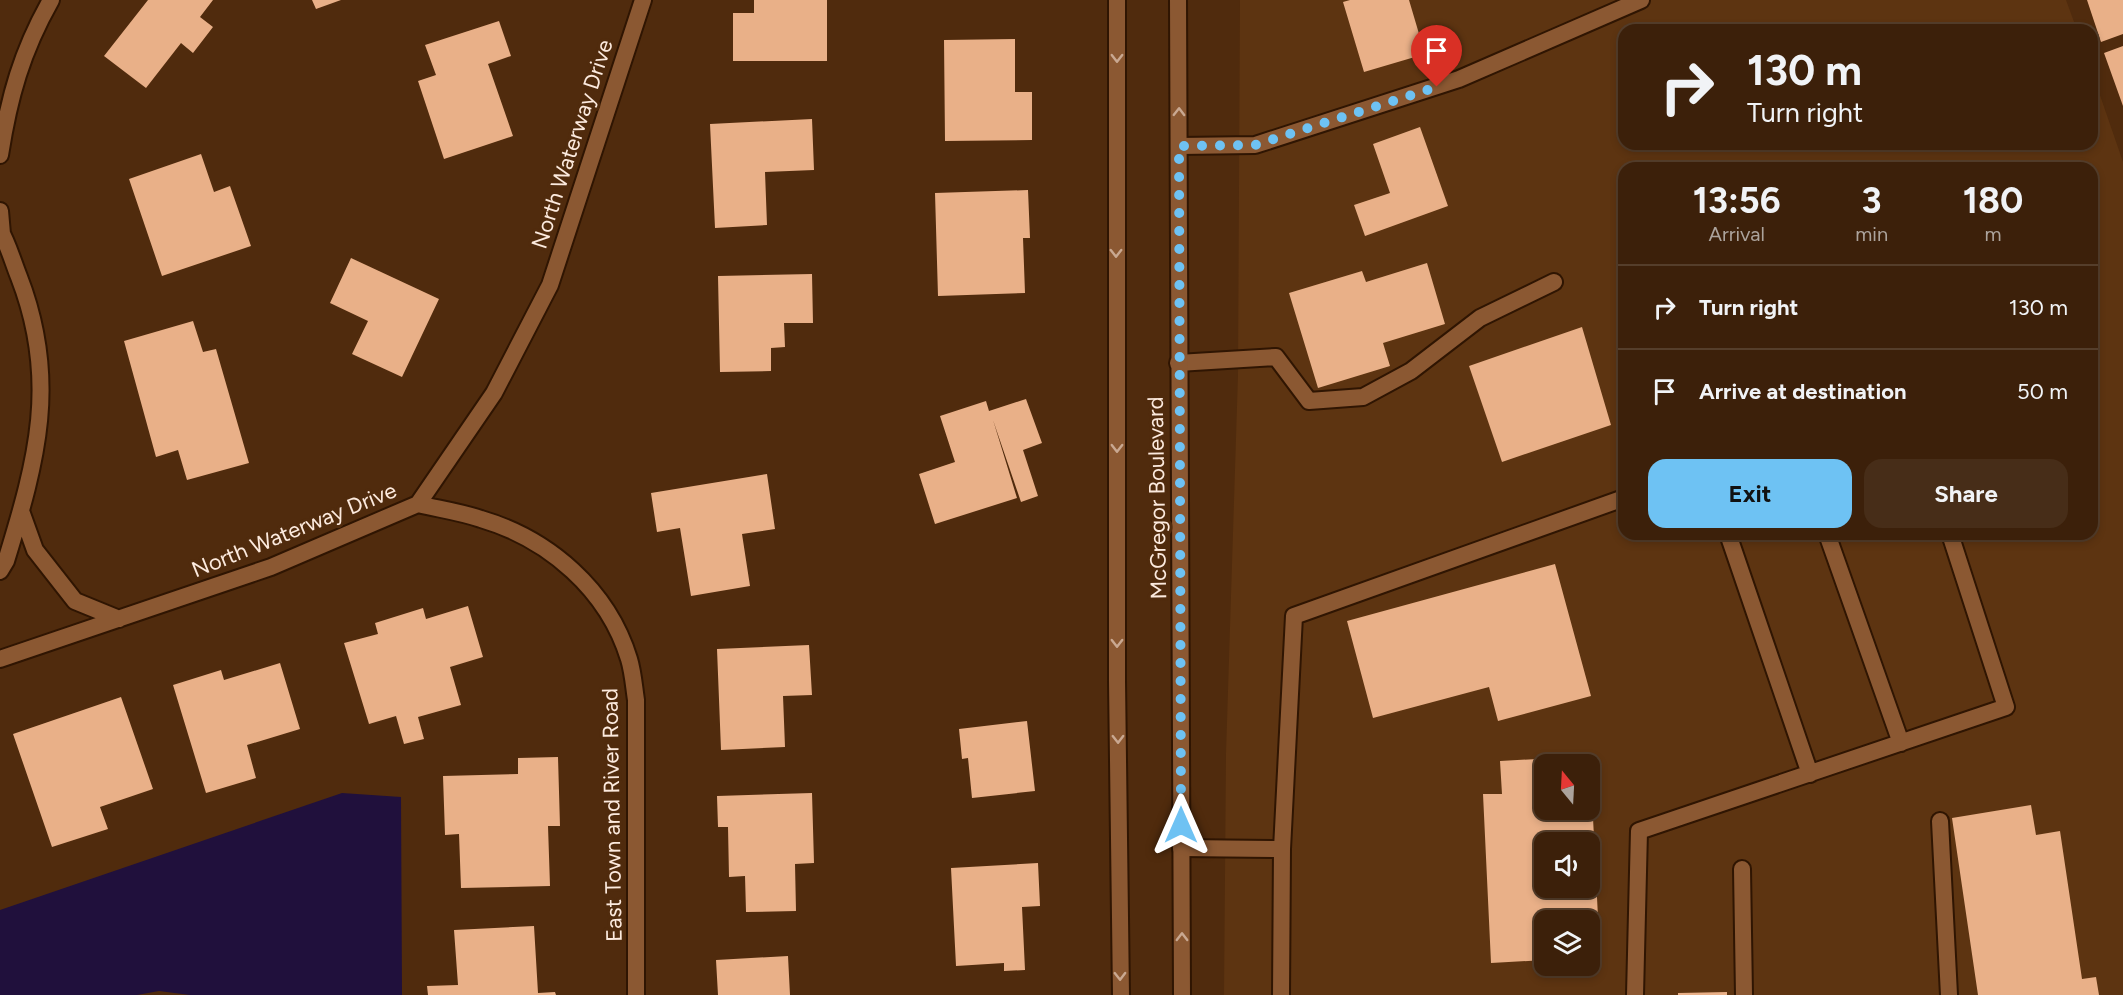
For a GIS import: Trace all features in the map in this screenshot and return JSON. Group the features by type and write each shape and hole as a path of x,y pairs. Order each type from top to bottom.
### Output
{"street":[{"path":"0,154 8,102 21,60 51,0"},
{"name":"North Waterway Drive","path":"0,659 271,567 418,504 494,393 546,293 643,0"},
{"name":"McGregor Boulevard","path":"1117,0 1117,692 1120,995"},
{"name":"McGregor Boulevard","path":"1178,0 1182,995"},
{"path":"1179,146 1255,145 1460,79 1641,0"},
{"path":"0,211 1,232 26,296 41,374 40,427 21,511 6,561 0,571"},
{"path":"1178,363 1276,357 1309,401 1363,397 1411,371 1480,318 1554,282"},
{"path":"1281,995 1282,849 1294,615 1618,500"},
{"name":"East Town and River Road","path":"418,504 482,519 522,535 558,557 589,586 613,621 629,660 636,700 636,995"},
{"path":"21,511 35,550 75,602 119,619"},
{"path":"1730,540 1810,774"},
{"path":"1829,540 1901,743"},
{"path":"1635,995 1639,831 2006,707 1952,540"},
{"path":"1940,821 1949,995"},
{"path":"1181,848 1282,849"},
{"path":"1742,869 1744,995"}],"shaded area":[{"path":"1240,0 2066,0 2075,24 1618,24 1618,150 2098,150 2098,90 2123,162 2123,995 1224,995 1226,754 1238,375"},
{"path":"342,793 401,797 402,995 190,995 159,991 137,995 0,995 0,910"}],"building":[{"path":"148,0 213,0 200,17 213,27 193,53 181,43 146,88 104,56"},
{"path":"312,0 341,0 316,9"},
{"path":"754,0 827,0 827,61 733,61 733,13 754,13"},
{"path":"1409,0 1425,54 1364,72 1343,2"},
{"path":"2087,0 2123,0 2123,34 2101,42 2098,24 2095,24"},
{"path":"499,21 511,56 488,64 513,136 444,159 418,81 436,75 425,45"},
{"path":"1015,39 1015,92 1032,92 1032,140 945,141 944,40"},
{"path":"2123,46 2123,106 2104,53"},
{"path":"812,119 814,170 765,172 767,225 715,228 710,124"},
{"path":"1420,127 1448,206 1365,236 1354,205 1390,193 1373,144"},
{"path":"201,154 214,192 230,186 251,246 162,276 129,179"},
{"path":"1028,190 1030,238 1023,238 1025,293 938,296 935,193"},
{"path":"351,258 439,299 402,377 352,354 368,321 330,303"},
{"path":"1427,263 1445,324 1383,343 1390,366 1318,388 1289,293 1362,271 1366,282"},
{"path":"812,274 813,323 784,323 785,347 771,348 771,371 720,372 718,276"},
{"path":"193,321 203,352 216,349 249,463 187,480 178,450 156,457 124,341"},
{"path":"1582,327 1611,425 1502,462 1469,366"},
{"path":"1026,399 1042,443 1023,450 1038,496 1021,502 993,420 1017,498 935,524 919,474 955,462 940,416 986,401 989,411"},
{"path":"767,474 775,529 742,534 750,586 691,596 680,528 657,532 651,493"},
{"path":"1555,564 1591,696 1498,721 1489,687 1373,718 1347,621"},
{"path":"468,606 483,657 450,667 461,705 418,717 424,739 404,744 396,716 369,724 344,643 378,634 375,623 423,608 426,619"},
{"path":"809,645 812,695 783,696 785,747 721,750 717,649"},
{"path":"280,663 300,729 247,745 256,778 206,793 173,685 221,670 224,680"},
{"path":"121,697 153,789 100,807 108,829 52,847 13,734"},
{"path":"1027,721 1035,791 972,798 968,758 962,759 959,729"},
{"path":"558,757 560,826 548,826 550,886 461,888 459,834 445,835 443,776 518,774 518,758"},
{"path":"1534,759 1534,820 1593,820 1594,832 1534,832 1534,898 1597,898 1598,910 1534,910 1534,961 1491,963 1483,794 1502,794 1500,761"},
{"path":"812,793 814,863 795,864 796,911 746,912 745,876 729,877 728,827 718,827 717,796"},
{"path":"2031,805 2036,835 2060,831 2082,979 2096,977 2099,995 1978,995 1952,818"},
{"path":"1038,863 1040,906 1022,907 1025,970 1004,971 1004,963 956,966 951,868"},
{"path":"534,926 538,993 555,992 556,995 428,995 427,986 458,985 454,930"},
{"path":"788,956 790,995 718,995 716,960"},
{"path":"1727,992 1727,995 1678,995 1678,993"}],"route":[{"path":"1181,825 1179,146 1255,145 1437,87"}]}
